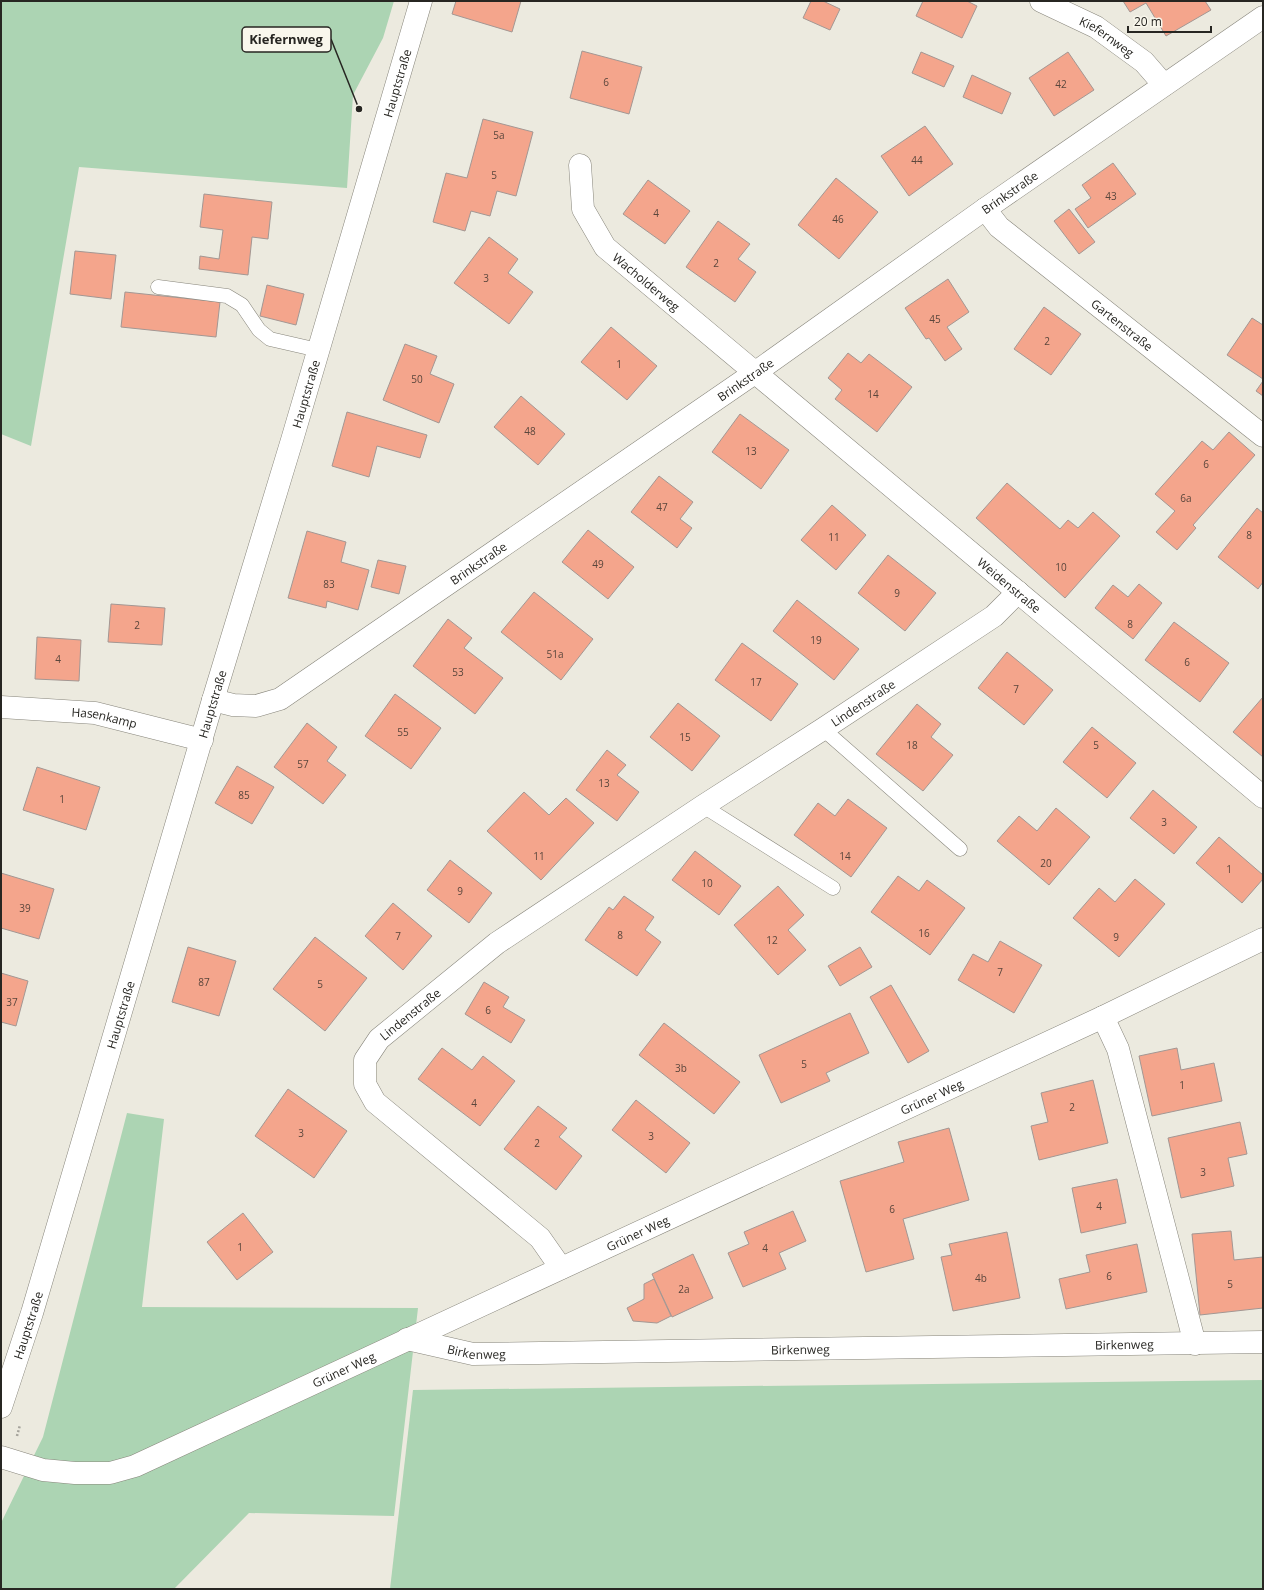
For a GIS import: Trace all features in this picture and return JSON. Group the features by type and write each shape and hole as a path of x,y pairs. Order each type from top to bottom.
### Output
{"street":[{"name":"Hauptstraße","path":"1,1407 32,1313 421,1"},
{"name":"Kiefernweg","path":"1041,1 1096,27 1144,62 1164,85"},
{"name":"Brinkstraße","path":"213,700 233,705 256,706 280,700 756,372 985,209 1263,17"},
{"name":"Wacholderweg","path":"580,165 583,209 605,247 756,372"},
{"name":"Gartenstraße","path":"985,209 999,228 1263,436"},
{"name":"Weidenstraße","path":"756,372 1263,797"},
{"name":"Lindenstraße","path":"561,1268 540,1238 375,1102 365,1084 365,1060 378,1039 497,943 703,806 823,730 994,616 1018,592"},
{"name":"Hasenkamp","path":"2,711 95,713 202,740"},
{"name":"Grüner Weg","path":"1,1457 43,1470 75,1473 110,1473 134,1466 1103,1017 1263,939"},
{"path":"1103,1017 1118,1049 1195,1344"},
{"name":"Birkenweg","path":"407,1339 473,1354 1263,1342"}],"lane":[{"path":"158,287 227,296 242,305 259,330 270,339 318,350"},
{"path":"823,730 960,849"},
{"path":"703,806 833,888"}],"green space":[{"path":"1,1 394,1 383,38 353,95 347,188 79,167 31,446 1,434"},
{"path":"127,1113 164,1119 142,1307 418,1308 394,1516 249,1513 174,1589 1,1589 1,1523 43,1437"},
{"path":"1263,1380 1263,1589 390,1589 413,1390"}],"building":[{"path":"456,1 521,1 512,32 452,14"},
{"path":"811,1 823,1 840,9 830,30 803,18"},
{"path":"923,1 967,1 977,6 962,38 916,16"},
{"path":"1123,1 1205,1 1211,10 1166,36 1146,3 1130,12"},
{"path":"582,51 642,67 629,114 570,98"},
{"path":"921,52 954,66 944,87 912,73"},
{"path":"1068,52 1094,90 1054,116 1029,78"},
{"path":"972,75 1011,93 1002,114 963,97"},
{"path":"483,119 533,132 516,196 497,191 490,216 471,211 465,231 433,222 446,173 467,178"},
{"path":"925,126 953,164 909,196 881,156"},
{"path":"1113,163 1136,194 1088,228 1075,209 1091,198 1082,185"},
{"path":"836,178 878,212 839,259 798,225"},
{"path":"648,180 690,211 665,244 623,214"},
{"path":"204,194 272,202 268,239 252,237 248,275 199,269 200,256 219,259 223,230 200,227"},
{"path":"1069,209 1095,242 1079,254 1054,221"},
{"path":"718,221 750,244 738,259 756,272 735,302 686,267"},
{"path":"489,237 518,259 508,273 533,292 509,324 454,283"},
{"path":"75,251 116,255 111,299 70,294"},
{"path":"948,279 969,312 947,327 962,349 945,361 929,338 926,339 905,308"},
{"path":"267,285 304,294 296,325 260,316"},
{"path":"125,292 220,302 216,337 121,327"},
{"path":"1044,307 1081,334 1051,375 1014,349"},
{"path":"1252,318 1263,325 1263,379 1227,355"},
{"path":"611,327 657,366 627,400 581,362"},
{"path":"405,344 437,356 430,374 454,384 439,423 383,400"},
{"path":"848,353 861,363 869,354 912,387 877,432 835,399 842,390 828,378"},
{"path":"1263,381 1263,396 1256,391"},
{"path":"521,396 565,434 538,465 494,427"},
{"path":"347,412 427,435 420,458 377,446 369,477 332,466"},
{"path":"740,414 789,450 761,489 712,452"},
{"path":"1229,432 1255,455 1193,525 1196,528 1177,550 1156,532 1175,511 1155,494 1202,441 1213,450"},
{"path":"659,476 693,502 680,519 692,528 677,548 631,512"},
{"path":"1007,483 1060,529 1068,520 1078,528 1093,512 1120,536 1065,598 976,518"},
{"path":"832,505 866,535 836,570 801,540"},
{"path":"1257,508 1263,513 1263,582 1258,589 1218,557"},
{"path":"588,530 634,567 608,599 562,562"},
{"path":"307,531 346,542 341,562 369,570 358,610 327,601 326,608 288,598"},
{"path":"888,555 936,593 905,631 858,593"},
{"path":"378,560 406,566 399,594 371,587"},
{"path":"1139,584 1162,603 1133,639 1095,608 1113,585 1128,597"},
{"path":"534,592 593,639 561,680 501,632"},
{"path":"797,600 859,649 834,680 773,631"},
{"path":"111,604 165,608 162,645 108,642"},
{"path":"448,619 472,638 464,648 503,678 475,714 413,666"},
{"path":"1174,622 1229,663 1200,702 1145,660"},
{"path":"37,637 81,640 79,681 35,679"},
{"path":"742,643 798,684 771,721 715,680"},
{"path":"1007,652 1053,690 1024,725 978,688"},
{"path":"395,694 441,728 411,769 365,736"},
{"path":"1263,697 1263,757 1233,732"},
{"path":"678,703 720,736 692,771 650,737"},
{"path":"917,704 941,724 931,737 953,755 923,791 876,754"},
{"path":"307,723 337,747 327,761 346,775 323,804 274,767"},
{"path":"1092,727 1136,763 1107,798 1063,762"},
{"path":"607,750 626,765 617,775 639,792 617,821 576,790"},
{"path":"237,766 274,787 252,824 215,803"},
{"path":"37,767 100,787 86,830 23,810"},
{"path":"1153,790 1197,827 1174,854 1130,818"},
{"path":"524,792 549,815 566,798 594,823 541,880 487,831"},
{"path":"848,799 887,828 851,877 794,835 818,803 835,816"},
{"path":"1056,808 1090,837 1049,885 997,841 1019,816 1037,831"},
{"path":"1219,837 1263,875 1263,879 1242,903 1196,863"},
{"path":"695,851 741,886 719,915 672,880"},
{"path":"450,860 492,893 469,923 427,890"},
{"path":"1,873 54,889 39,939 1,928"},
{"path":"898,876 919,891 927,880 965,908 930,955 871,912"},
{"path":"1135,879 1165,904 1119,957 1073,918 1099,888 1115,902"},
{"path":"778,886 804,915 788,930 806,950 778,975 734,925"},
{"path":"624,896 654,917 645,930 661,942 637,976 585,940 609,907 613,910"},
{"path":"393,903 432,936 403,970 365,936"},
{"path":"315,937 367,978 325,1031 273,989"},
{"path":"1000,941 1042,965 1014,1013 958,980 973,954 988,962"},
{"path":"188,947 236,961 219,1016 172,1002"},
{"path":"860,947 872,967 840,986 828,966"},
{"path":"1,973 28,981 16,1026 1,1022"},
{"path":"484,982 509,997 503,1007 525,1020 511,1043 465,1014"},
{"path":"891,985 929,1051 908,1063 870,997"},
{"path":"850,1013 869,1053 826,1073 830,1081 781,1103 759,1055"},
{"path":"664,1023 740,1082 714,1114 639,1055"},
{"path":"442,1048 472,1070 483,1056 515,1081 480,1126 418,1079"},
{"path":"1177,1048 1181,1070 1214,1063 1222,1101 1152,1116 1139,1056"},
{"path":"1093,1080 1108,1143 1039,1160 1031,1126 1048,1122 1041,1093"},
{"path":"288,1089 347,1131 314,1178 255,1136"},
{"path":"636,1100 690,1143 666,1173 612,1130"},
{"path":"538,1106 567,1128 559,1137 582,1156 556,1190 504,1149"},
{"path":"1240,1122 1247,1154 1228,1158 1234,1186 1181,1198 1168,1138"},
{"path":"949,1128 969,1200 903,1219 914,1259 866,1272 840,1181 904,1162 898,1142"},
{"path":"1117,1179 1126,1223 1081,1233 1072,1188"},
{"path":"793,1211 806,1241 779,1253 786,1269 743,1287 728,1253 749,1244 744,1232"},
{"path":"243,1213 273,1252 237,1280 207,1242"},
{"path":"1231,1231 1234,1260 1263,1257 1263,1308 1200,1315 1192,1234"},
{"path":"1007,1232 1020,1298 953,1311 941,1257 952,1255 949,1244"},
{"path":"1137,1244 1147,1292 1066,1309 1059,1279 1090,1272 1086,1255"},
{"path":"693,1254 713,1298 672,1317 652,1274"},
{"path":"654,1279 671,1316 657,1323 633,1321 627,1308 644,1299 644,1284"}],"place":[{"name":"Kiefernweg","path":"359,109"}]}
